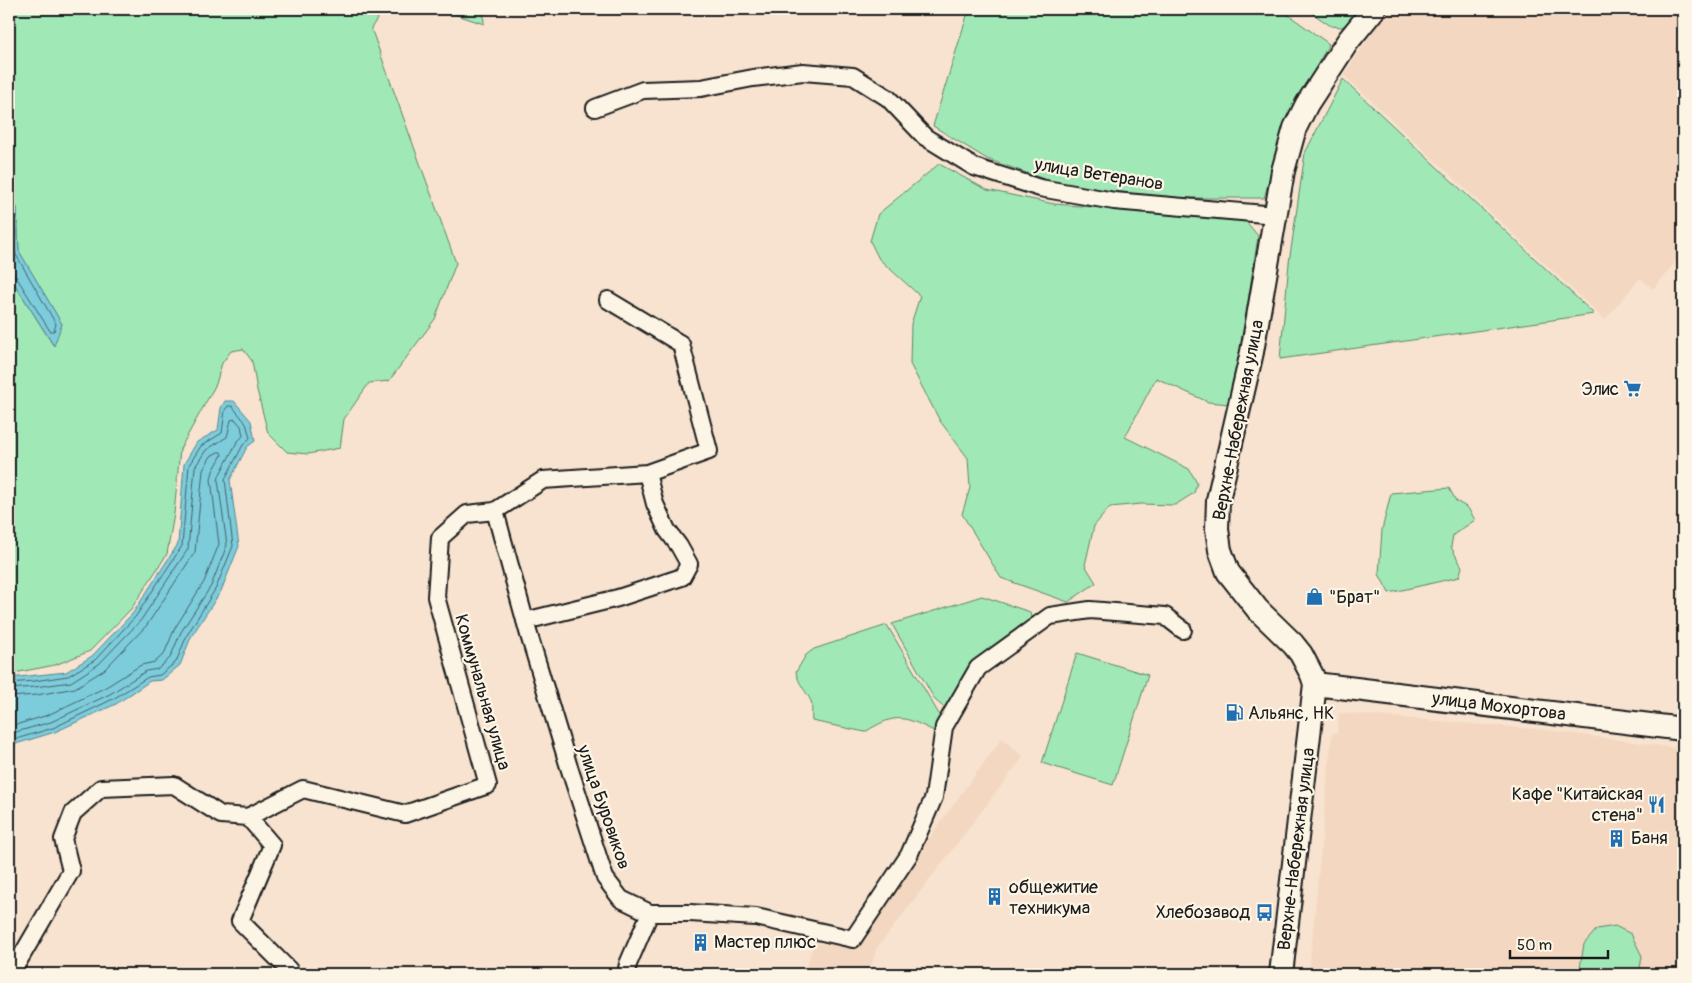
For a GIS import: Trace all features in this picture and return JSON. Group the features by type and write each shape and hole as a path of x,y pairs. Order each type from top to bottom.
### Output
{"street":[{"name":"Верхне-Набережная улица","path":"1281,974 1315,684 1301,654 1258,610 1228,572 1220,550 1216,529 1218,500 1252,352 1283,171 1295,128 1307,104 1348,42 1374,9"},
{"name":"улица Ветеранов","path":"594,108 643,90 701,88 753,78 803,72 853,76 888,98 925,137 974,167 1040,188 1114,201 1276,215"},
{"path":"495,511 543,480 647,473 709,450 681,344 608,300"},
{"path":"525,621 618,598 682,577 689,564 679,546 666,530 655,504 647,473"},
{"name":"улица Буровиков","path":"495,511 525,621 605,878 621,899 650,913 690,913 756,918 853,939 909,855 934,797 944,727 978,668 1050,616 1090,610 1165,616 1183,630"},
{"name":"Коммунальная улица","path":"11,974 71,871 64,839 73,813 101,788 174,785 220,815 248,816 303,788 405,814 488,785 436,597 440,538 467,514 495,511"},
{"name":"улица Мохортова","path":"1315,684 1683,728"},
{"path":"248,816 272,845 240,921 289,970 287,974"},
{"path":"626,974 628,964 650,913"}],"shaded area":[{"path":"1388,9 1683,9 1683,253 1653,289 1640,278 1605,320 1344,75"},
{"path":"1339,713 1546,730 1683,749 1683,974 1309,974 1332,733 1337,733"},
{"path":"1002,738 1023,757 877,948 868,974 804,974 814,943 850,947"}],"green space":[{"path":"9,9 384,9 371,28 456,263 435,319 389,381 369,383 344,419 340,448 308,454 287,452 268,433 252,361 243,349 231,351 222,363 216,384 180,449 174,514 167,554 131,609 90,651 55,665 9,674 9,275 53,345 62,324 19,251 17,208 9,193"},
{"path":"439,9 483,9 484,24"},
{"path":"969,9 1280,9 1329,44 1286,120 1264,198 1169,198 1058,184 987,159 933,126"},
{"path":"1306,9 1361,9 1353,19 1342,27 1331,26"},
{"path":"1343,79 1594,314 1280,359 1289,263 1305,153"},
{"path":"939,164 987,190 1054,204 1244,219 1258,236 1242,342 1230,404 1208,402 1156,378 1125,437 1189,469 1197,483 1194,493 1175,505 1141,504 1110,507 1094,526 1085,565 1096,583 1068,602 1001,578 962,514 970,488 968,458 940,421 910,364 911,324 920,296 879,259 870,241 878,214"},
{"path":"1449,488 1456,501 1468,508 1475,520 1453,535 1451,547 1462,567 1459,577 1389,593 1379,574 1382,530 1391,493"},
{"path":"982,596 1030,612 1032,622 947,710 935,700 892,624"},
{"path":"887,625 940,716 941,723 938,733 917,723 902,719 886,721 865,732 812,721 811,701 800,683 796,672 806,655 814,649"},
{"path":"1077,653 1148,675 1113,785 1042,763"},
{"path":"1615,926 1631,934 1642,956 1639,974 1579,974 1584,944 1597,929"}],"water":[{"path":"9,193 17,208 19,251 62,324 54,346 9,275"},
{"path":"225,401 234,401 251,421 255,441 247,447 230,480 239,546 221,591 191,637 180,665 162,680 150,681 116,704 55,732 9,746 9,678 66,672 92,656 133,613 178,544 184,464 197,442 218,430 221,408"}],"place":[{"name":"Элис","path":"1633,389"},
{"name":"\"Брат\"","path":"1315,597"},
{"name":"Альянс, НК","path":"1234,713"},
{"name":"Кафе \"Китайская стена\"","path":"1657,804"},
{"name":"Баня","path":"1617,838"},
{"name":"общежитие техникума","path":"995,897"},
{"name":"Хлебозавод","path":"1264,912"},
{"name":"Мастер плюс","path":"700,942"}]}
